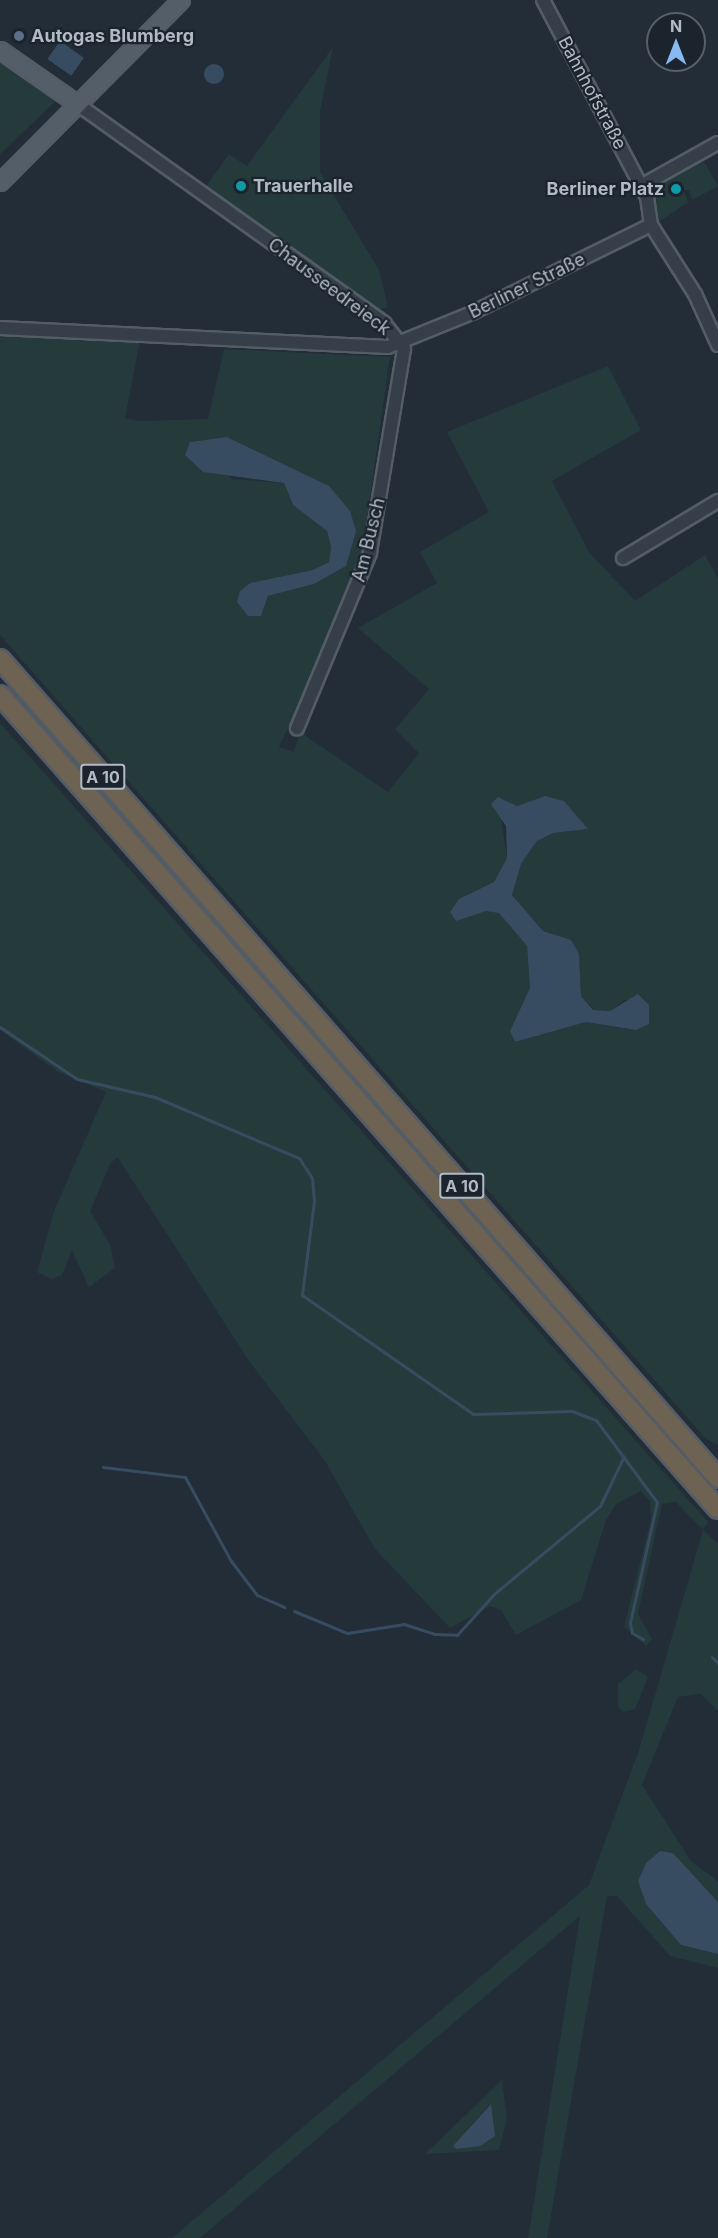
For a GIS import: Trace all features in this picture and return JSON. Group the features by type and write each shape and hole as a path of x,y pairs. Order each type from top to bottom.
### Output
{"highway":[{"name":"A 10","path":"0,659 718,1478"},
{"name":"A 10","path":"0,695 718,1509"}],"main road":[{"path":"1,179 181,0"},
{"path":"0,50 76,103"}],"street":[{"name":"Bahnhofstraße","path":"543,0 641,186 651,225 695,294 718,345"},
{"name":"Chausseedreieck","path":"76,103 384,323 401,343"},
{"path":"641,186 718,143"},
{"name":"Berliner Straße","path":"401,343 651,225"},
{"name":"Chausseedreieck","path":"0,328 293,345 401,343"},
{"name":"Am Busch","path":"297,728 370,553 405,358 401,343"},
{"path":"623,558 718,501"}],"green space":[{"path":"333,47 320,111 320,172 379,270 388,307 377,310 205,188 229,154 247,166"},
{"path":"0,63 56,101 0,154"},
{"path":"701,157 718,186 692,200 689,190 683,190 688,202 656,224 648,189"},
{"path":"0,333 140,341 125,418 139,421 208,419 224,349 390,357 358,581 279,747 294,752 300,732 388,792 419,753 395,729 429,689 358,628 437,583 420,552 489,512 447,432 608,366 641,430 552,481 589,552 635,601 705,555 718,579 718,1445 706,1439 0,635","holes":["227,437 329,486 346,566 314,584 268,596 261,616 250,583 313,570 329,562 331,547 327,531 293,505 284,483 232,479 191,442","545,796 587,829 553,833 537,841 521,864 512,895 543,931 571,940 579,954 581,996 594,1010 610,1011 626,999 636,1030 586,1022 515,1042 510,1031 530,988 527,946 499,913 459,899 494,882 507,858 498,797 517,806"]},
{"path":"0,723 708,1522 703,1530 676,1502 662,1504 638,1614 652,1639 646,1646 624,1627 651,1520 650,1501 641,1491 616,1504 606,1520 581,1600 516,1635 501,1610 490,1606 450,1628 375,1549 325,1461 249,1361 118,1158 111,1162 90,1211 110,1244 115,1268 89,1287 72,1251 62,1275 51,1279 37,1272 54,1211 106,1092 57,1071 0,1030"},
{"path":"703,1530 718,1544 718,1711 701,1694 678,1697 642,1785 691,1861 718,1881 718,1902 673,1853 660,1851 646,1863 638,1881 646,1904 681,1945 718,1954 718,1968 670,1956 617,1896 607,1896 547,2238 528,2238 580,1916 200,2238 172,2238 589,1885 639,1750"},
{"path":"636,1669 648,1677 635,1709 623,1712 618,1707 618,1684"},
{"path":"502,2080 507,2119 499,2150 425,2154","holes":["490,2104 480,2146 465,2132"]}],"water":[{"path":"60,41 84,58 71,76 47,59"},
{"path":"214,64 221,67 224,74 221,81 214,84 207,81 204,74 207,67"},
{"path":"227,437 329,486 350,511 356,531 346,566 314,584 268,596 261,616 248,616 237,602 240,591 250,583 313,570 329,562 331,547 327,531 293,505 284,483 203,472 185,455 190,442"},
{"path":"545,796 564,801 588,829 553,833 537,841 521,864 512,895 543,931 571,940 579,954 581,996 593,1010 610,1011 638,994 649,1005 649,1024 636,1030 586,1022 515,1042 510,1031 530,988 527,946 499,913 486,911 456,921 450,912 459,899 494,882 507,858 506,826 491,804 498,797 517,806"},
{"path":"660,1851 673,1853 718,1902 718,1954 681,1945 646,1904 638,1881 646,1863"},
{"path":"491,2104 495,2136 480,2146 456,2149 453,2146"}],"waterway":[{"path":"0,1027 77,1079 155,1097 299,1158 312,1178 314,1201 302,1295 473,1414 572,1411 596,1420 657,1502 630,1623 632,1633 643,1639"},
{"path":"294,1611 347,1633 404,1624 434,1634 457,1635 494,1594 600,1506 624,1456"},
{"path":"103,1467 185,1477 231,1561 257,1595 284,1607"},
{"path":"712,1657 718,1663"}],"place":[{"name":"Autogas Blumberg","path":"19,36"},
{"name":"Trauerhalle","path":"241,186"},
{"name":"Berliner Platz","path":"676,189"}]}
